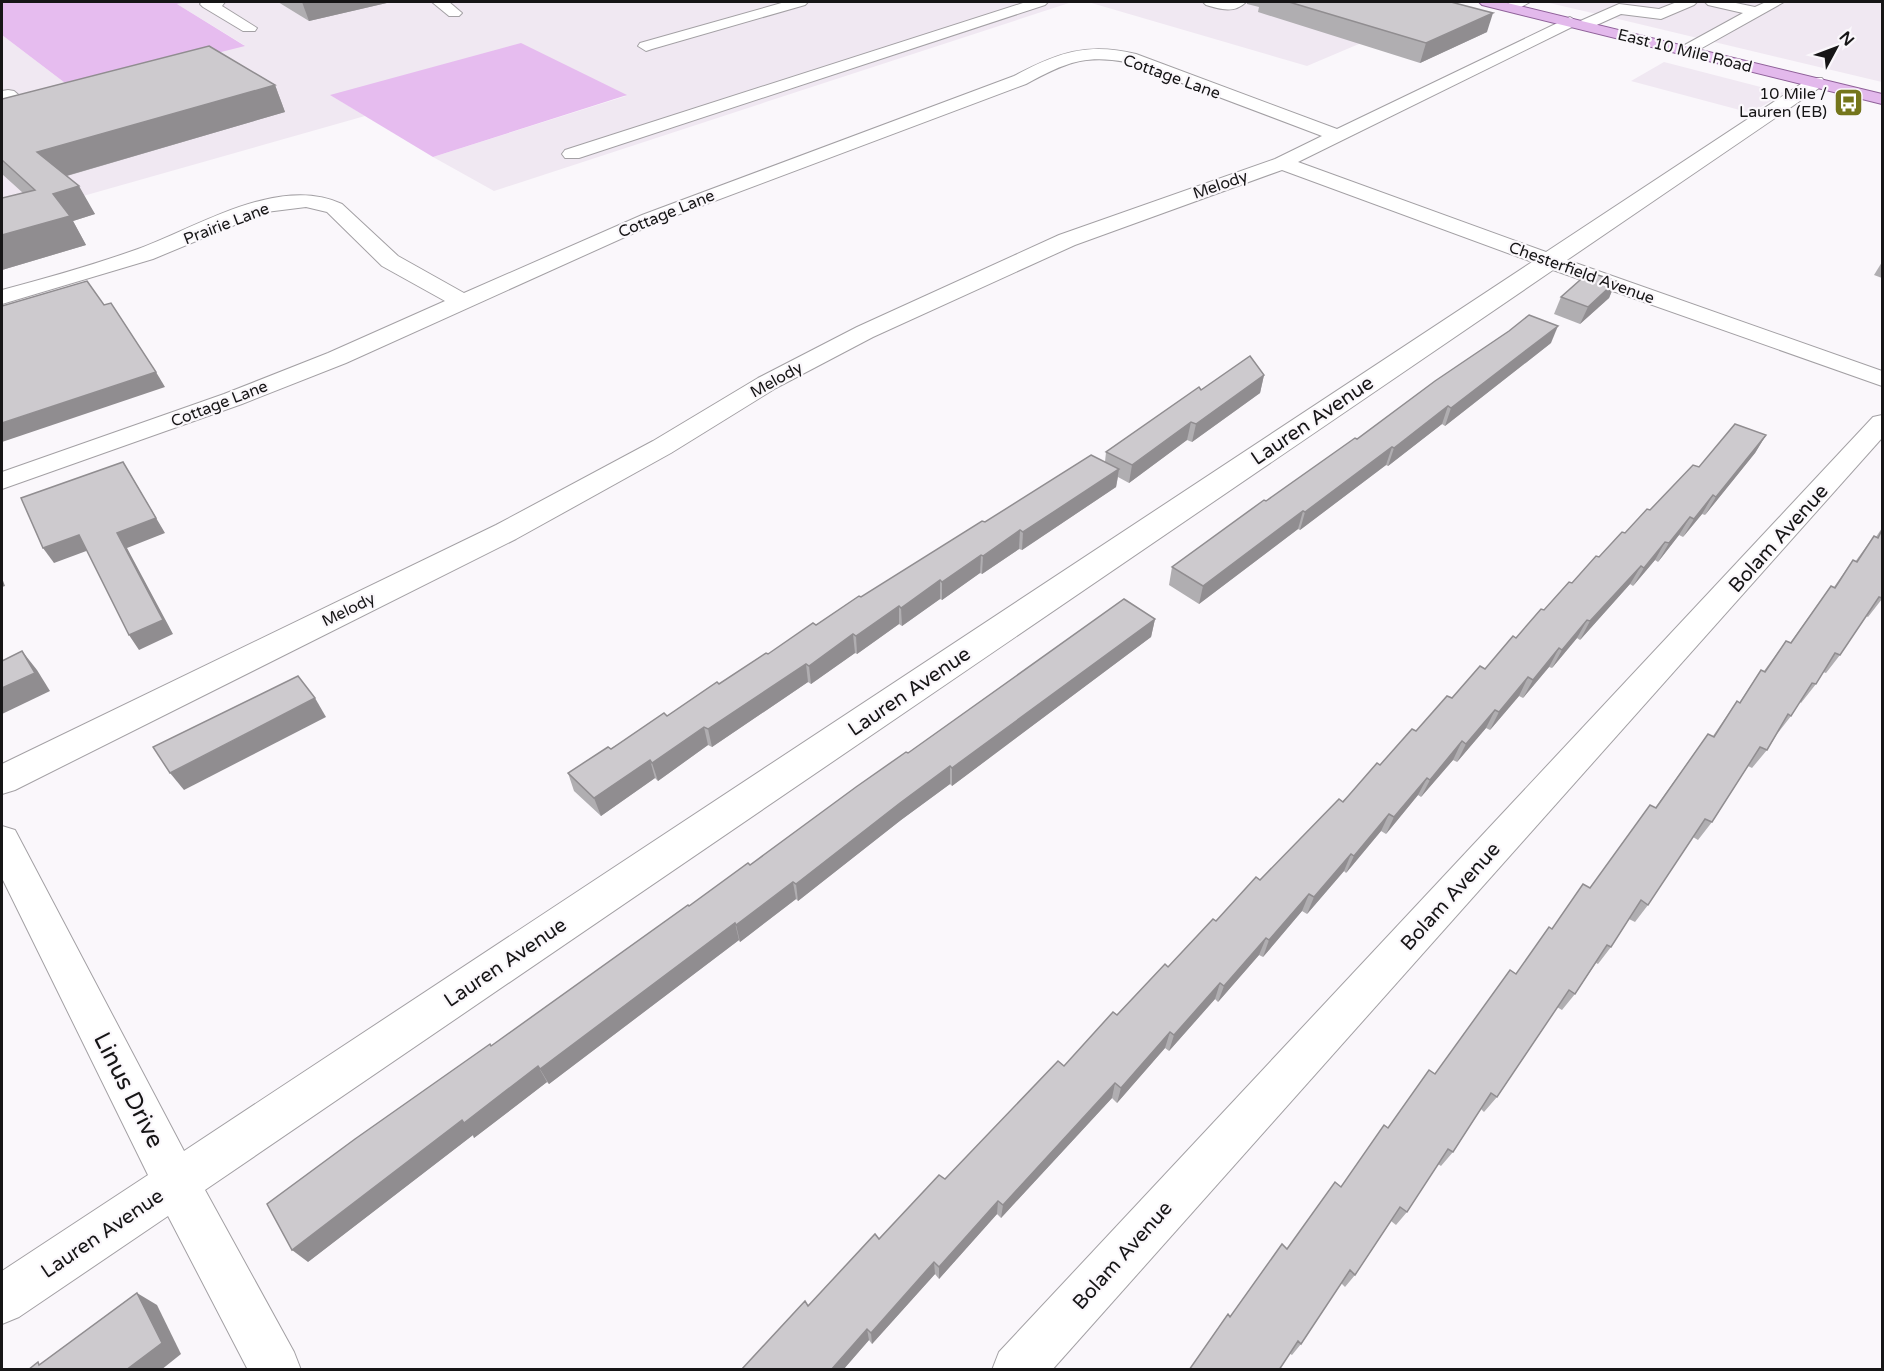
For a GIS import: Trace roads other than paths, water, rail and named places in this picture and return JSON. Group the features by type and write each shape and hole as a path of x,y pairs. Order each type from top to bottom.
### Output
{"main road":[{"name":"East 10 Mile Road","path":"1487,2 1516,4 1577,23 1882,99"}],"street":[{"path":"218,2 208,4 249,28"},
{"path":"440,2 454,13"},
{"path":"646,46 800,2"},
{"path":"572,154 1040,2"},
{"name":"Melody","path":"2,780 506,532 662,447 767,383 907,311 1067,240 1282,163 1577,23 1619,9 1661,14 1689,2"},
{"path":"1713,2 1757,12"},
{"path":"1687,50 1776,2"},
{"name":"Cottage Lane","path":"2,481 233,399 337,358 649,219 1020,81 1055,61 1074,56 1109,54 1130,58 1338,136"},
{"name":"Lauren Avenue","path":"2,1300 1816,82"},
{"path":"4,93 26,110 71,99"},
{"name":"Chesterfield Avenue","path":"1282,163 1406,210 1882,379"},
{"name":"Prairie Lane","path":"2,297 145,254 252,210 282,202 306,201 324,203 334,207 390,261 461,301"},
{"name":"Bolam Avenue","path":"1017,1370 1882,423"},
{"name":"Linus Drive","path":"2,842 176,1183 276,1370"}],"place":[{"name":"10 Mile / Lauren (EB)","path":"1848,102"}]}
